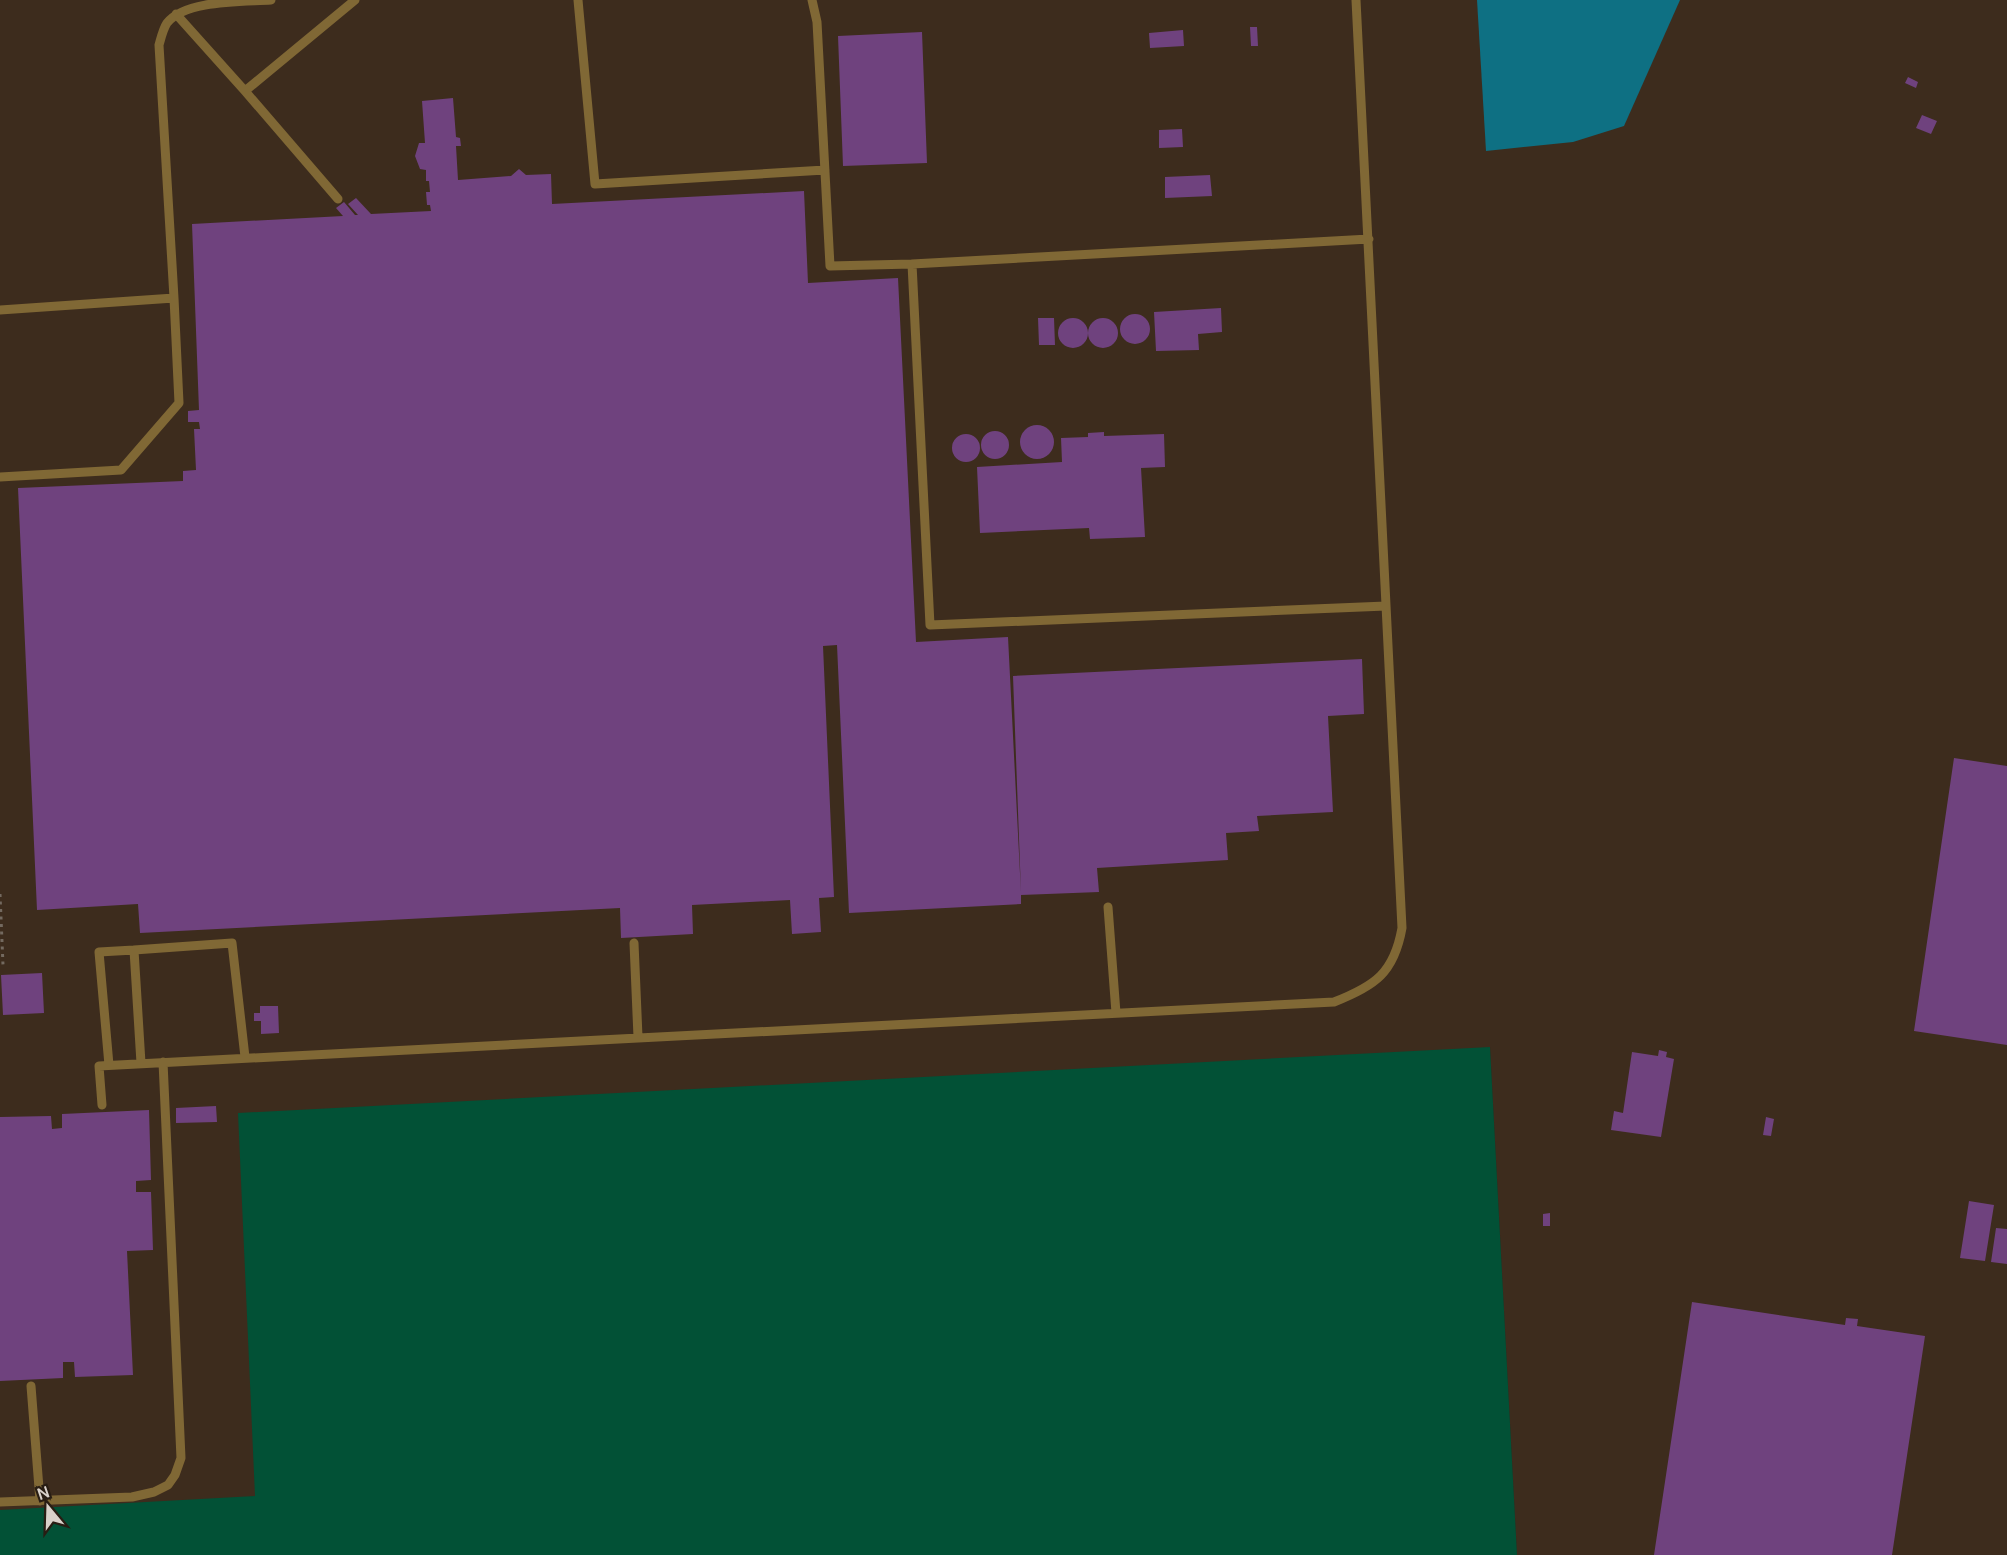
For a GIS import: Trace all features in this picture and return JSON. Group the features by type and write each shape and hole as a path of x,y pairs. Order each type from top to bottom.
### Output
{"lane":[{"path":"0,477 121,470 178,403 159,45 167,23 182,8 196,4 271,0"},
{"path":"245,91 355,0"},
{"path":"579,0 595,184 825,170"},
{"path":"812,0 817,22 830,266 912,264 1369,238"},
{"path":"102,1105 99,1066 109,1065 1334,1002 1357,993 1377,981 1390,964 1399,945 1402,928 1356,0"},
{"path":"176,14 338,200"},
{"path":"912,264 930,625 1386,606"},
{"path":"0,310 174,298"},
{"path":"1108,907 1116,1013"},
{"path":"109,1065 99,952 232,943 245,1057"},
{"path":"634,943 638,1037"},
{"path":"134,950 141,1063"},
{"path":"0,1502 132,1497 154,1492 168,1485 175,1475 181,1458 163,1062"},
{"path":"31,1386 40,1501"}],"path":[{"path":"0,894 3,965 0,965"}],"shaded area":[{"path":"0,0 2007,0 2007,1555 1517,1555 1490,1047 255,1496 0,1532"}],"green space":[{"path":"1490,1047 1517,1555 0,1555 0,1510 255,1496 238,1113"}],"water":[{"path":"1477,0 1680,0 1624,126 1573,142 1486,151"}],"building":[{"path":"1250,27 1257,27 1258,46 1251,46"},
{"path":"1183,30 1184,46 1150,48 1149,33"},
{"path":"922,32 927,163 843,166 838,36"},
{"path":"1908,77 1918,82 1916,88 1905,83"},
{"path":"453,98 456,137 460,138 461,146 456,146 458,180 511,176 519,169 526,175 551,174 552,204 804,191 808,283 898,278 916,642 1008,637 1021,893 1013,676 1362,659 1364,714 1328,716 1333,812 1257,816 1259,831 1226,833 1228,860 1097,868 1099,892 1021,895 1021,904 849,913 837,645 823,646 834,897 819,898 821,932 792,934 790,900 692,905 693,934 621,938 620,908 140,933 138,904 37,910 18,488 183,481 183,471 196,470 194,429 200,429 199,422 188,422 188,411 199,410 192,224 343,216 336,208 344,202 355,215 358,215 348,204 356,198 371,214 431,211 430,205 427,205 426,192 430,192 429,181 426,181 426,170 420,169 415,156 419,143 425,143 422,101"},
{"path":"1922,115 1937,121 1931,134 1916,128"},
{"path":"1182,129 1183,147 1159,148 1159,130"},
{"path":"1210,175 1212,196 1165,198 1165,177"},
{"path":"1221,308 1222,332 1198,334 1199,350 1156,351 1154,312"},
{"path":"1135,314 1141,315 1149,323 1149,335 1141,343 1135,344 1129,343 1121,335 1120,329 1121,323 1129,315"},
{"path":"1038,318 1054,318 1055,345 1039,345"},
{"path":"1073,318 1083,323 1088,333 1083,343 1073,348 1063,343 1058,333 1063,323"},
{"path":"1103,318 1113,323 1118,333 1113,343 1103,348 1093,343 1088,333 1093,323"},
{"path":"1037,425 1049,430 1054,442 1049,454 1037,459 1025,454 1020,442 1025,430"},
{"path":"995,431 1005,435 1009,445 1005,455 995,459 985,455 981,445 985,435"},
{"path":"1104,432 1104,436 1164,434 1165,467 1141,468 1145,537 1090,539 1089,528 980,533 977,467 1062,462 1061,438 1088,437 1088,433"},
{"path":"966,434 976,438 980,448 976,458 966,462 956,458 952,448 956,438"},
{"path":"1954,758 2007,766 2007,1045 1914,1031"},
{"path":"42,973 44,1013 3,1015 1,975"},
{"path":"260,1006 278,1006 279,1033 261,1034 261,1021 254,1021 254,1013 260,1013"},
{"path":"1659,1050 1667,1052 1666,1057 1674,1059 1661,1137 1611,1130 1614,1111 1623,1113 1632,1052 1658,1056"},
{"path":"216,1106 217,1122 176,1123 176,1108"},
{"path":"149,1110 151,1180 136,1181 136,1192 151,1192 153,1250 127,1251 133,1375 75,1377 74,1362 63,1362 63,1378 0,1381 0,1117 51,1116 52,1129 62,1128 62,1114"},
{"path":"1766,1117 1774,1119 1771,1136 1763,1135"},
{"path":"1969,1201 1994,1205 1985,1261 1960,1258"},
{"path":"1550,1213 1550,1226 1543,1226 1543,1214"},
{"path":"1996,1228 2007,1229 2007,1264 1991,1262"},
{"path":"1692,1302 1845,1325 1846,1318 1858,1319 1857,1326 1925,1336 1892,1555 1654,1555"}]}
